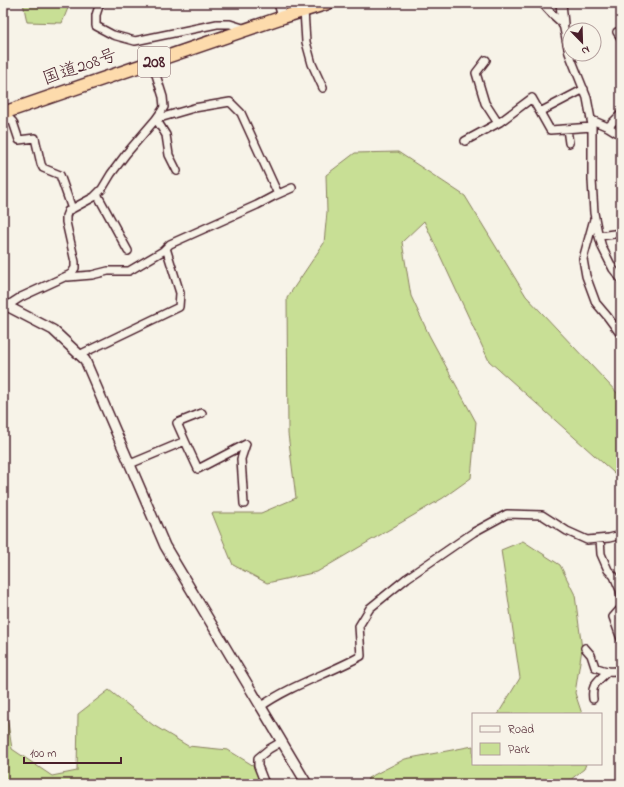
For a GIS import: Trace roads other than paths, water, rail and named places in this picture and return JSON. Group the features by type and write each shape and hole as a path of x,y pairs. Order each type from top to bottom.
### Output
{"highway":[{"name":"国道208号","path":"304,10 320,3"},
{"name":"国道208号","path":"3,112 328,3"}],"street":[{"path":"100,3 96,15 96,26 113,35 135,41 217,24 230,24 246,30"},
{"path":"279,3 283,17"},
{"path":"542,3 562,23"},
{"path":"561,3 563,22"},
{"path":"304,10 306,42 312,64 323,88"},
{"path":"486,60 476,72 485,103 498,123"},
{"path":"4,305 72,274 76,268 66,216 68,211 94,197 102,189 126,154 156,119 164,107 162,91 152,62"},
{"path":"573,62 587,98 592,124 592,180 595,217 599,236 602,247 613,269 621,279"},
{"path":"540,112 584,89"},
{"path":"465,141 498,123 532,98 550,130 567,129 592,124 608,127 621,135"},
{"path":"156,119 194,108 230,102 241,113 278,194"},
{"path":"3,112 13,122 19,140 35,138 43,168 60,175 72,209"},
{"path":"608,127 621,114"},
{"path":"156,119 166,135 170,155 177,171"},
{"path":"567,129 569,143"},
{"path":"66,277 92,275 108,271 129,270 163,251 170,244 292,188"},
{"path":"97,194 128,251"},
{"path":"595,217 583,259 586,276 596,303 621,335"},
{"path":"599,236 621,233"},
{"path":"79,355 179,307 180,293 166,248"},
{"path":"4,305 53,330 85,360 165,546 306,784"},
{"path":"202,413 177,423 185,441 198,469 246,444 241,459 244,504"},
{"path":"130,464 185,441"},
{"path":"260,707 275,697 361,656 359,626 370,608 407,578 474,532 507,514 542,515 567,531 587,540 609,538 621,535"},
{"path":"600,539 601,554 608,570 614,576 621,596"},
{"path":"621,608 613,618 621,639"},
{"path":"585,648 591,655 595,667 606,672 621,670"},
{"path":"593,700 592,691 595,684 608,672"},
{"path":"265,784 258,766 258,758 281,742"}]}
